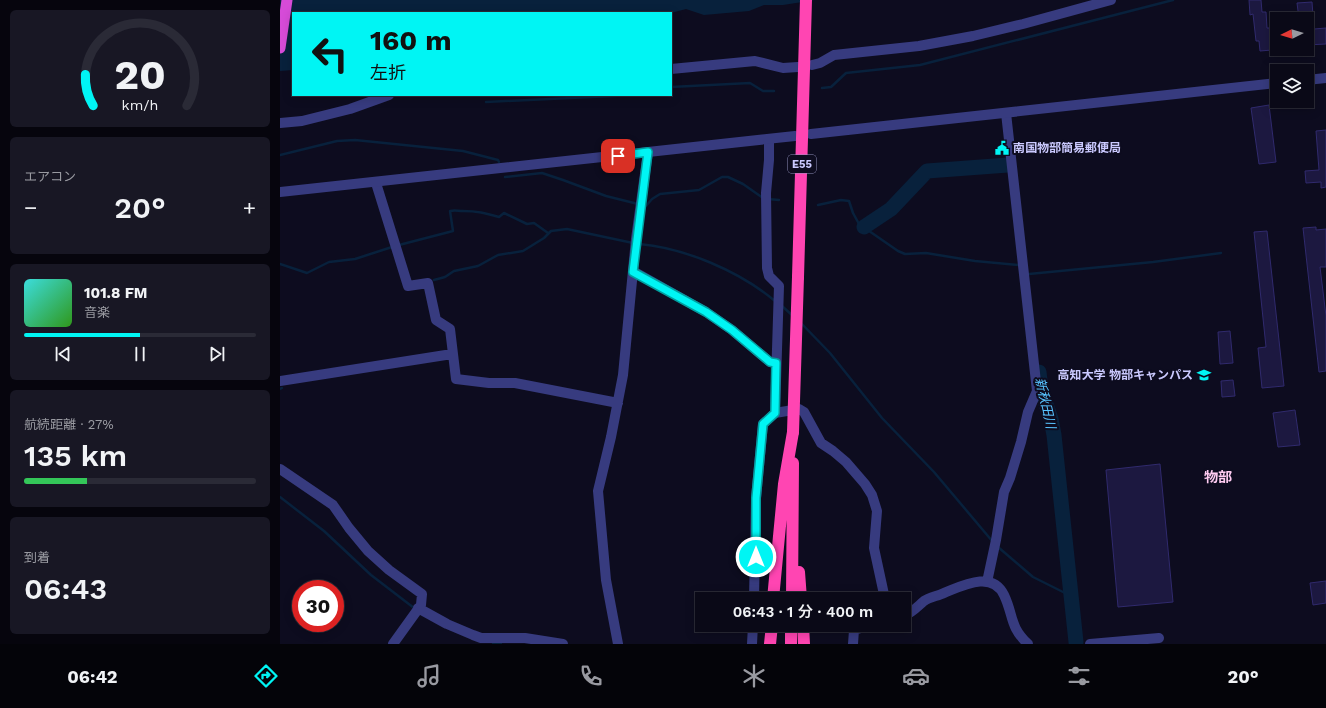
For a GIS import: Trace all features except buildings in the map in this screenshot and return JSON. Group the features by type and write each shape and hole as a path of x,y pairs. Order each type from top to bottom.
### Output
{"highway":[{"path":"280,48 287,0"},
{"name":"E55","path":"792,592 793,432 806,0"},
{"path":"774,592 784,484 793,432"},
{"path":"793,511 800,592"},
{"path":"770,644 771,632"},
{"path":"791,632 791,644"},
{"path":"803,632 804,644"}],"street":[{"path":"812,65 834,56 919,46 973,36 1111,0"},
{"path":"672,69 755,61 783,68 798,67"},
{"path":"1314,79 1326,78"},
{"path":"811,134 1270,84"},
{"path":"280,122 302,121 350,109 386,96"},
{"path":"987,582 1004,492 1021,442 1028,412 1037,391 1006,113"},
{"path":"280,192 795,136"},
{"path":"769,139 766,193 767,268 769,276 778,286 775,413"},
{"path":"618,644 606,580 598,494 623,375 633,272 648,152"},
{"path":"376,182 408,286 428,283 436,320 450,329 456,379 489,383 515,383 618,403"},
{"path":"633,272 706,312 732,330 770,362 776,363"},
{"path":"280,380 452,354"},
{"path":"754,592 756,498 763,424 775,413 799,409 804,412 821,443 846,462 865,484 872,495 877,511 874,548 883,592"},
{"path":"280,469 333,505 368,551 389,570 422,594 420,605 393,644"},
{"path":"911,612 918,608 924,601 970,583 987,582 995,586 1003,594 1014,628 1028,644"},
{"path":"418,608 447,624 481,638 525,638 563,644"},
{"path":"752,644 753,632"},
{"path":"853,644 854,632"},
{"path":"1090,644 1116,643 1160,638"}],"water":[{"path":"280,0 815,0 783,5 764,5 749,11 704,15 686,9 672,13 292,12 292,70 280,71"}],"waterway":[{"path":"822,88 831,87 846,73 920,65 1173,0"},
{"path":"672,87 750,83 763,91 774,91"},
{"path":"486,102 613,96"},
{"path":"280,155 337,141 355,140 463,151 498,160 499,162"},
{"name":"新秋田川","path":"864,227 891,209 927,171 1008,165"},
{"path":"505,177 542,173 606,196 638,204"},
{"path":"644,206 660,194 699,190 722,177 728,177 743,184 763,198"},
{"path":"768,199 779,200"},
{"path":"818,205 841,200 849,201 859,224 898,251 905,254 926,253 975,261 1019,265"},
{"path":"399,245 453,231 450,211 477,212 499,217 504,213 527,224 534,223 548,233"},
{"path":"434,280 445,277 454,271 478,266 498,255 523,251 544,238 551,231 567,229 633,243"},
{"path":"639,244 675,250 711,263 745,280 775,301"},
{"path":"280,264 307,273 329,262 355,259 392,247"},
{"path":"1029,274 1153,262 1221,253"},
{"path":"782,306 793,316"},
{"path":"800,322 830,353 882,418 934,472 993,542"},
{"name":"新秋田川","path":"1039,372 1041,389 1051,419 1054,435 1076,642"},
{"path":"280,497 324,531 371,575 414,608"},
{"path":"998,547 1033,577 1071,596"},
{"path":"493,643 501,643"}],"place":[{"name":"南国物部簡易郵便局","path":"1002,148"},
{"name":"高知大学 物部キャンパス","path":"1204,375"}],"district":[{"name":"物部","path":"1218,477"}],"route":[{"path":"618,156 648,152 633,272 660,285 706,312 732,330 770,362 776,363 775,413 763,424 756,498 756,557"}]}
